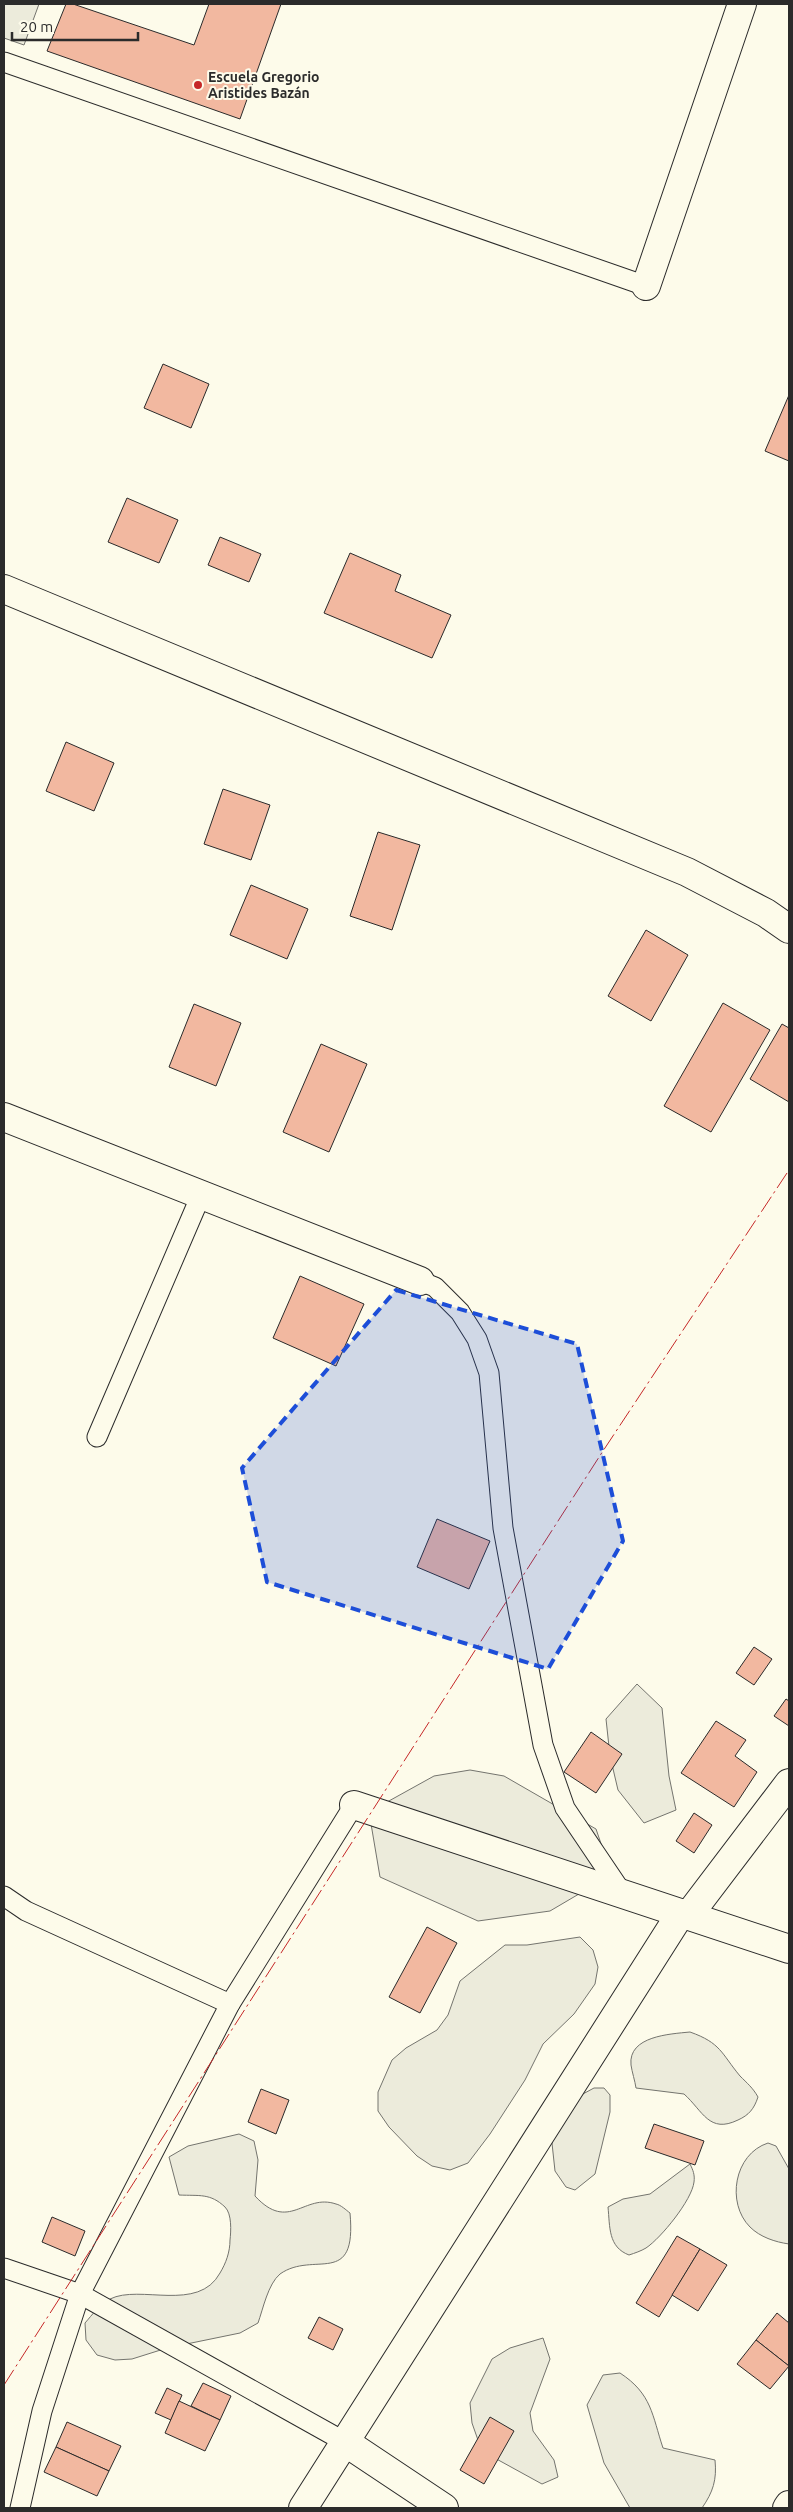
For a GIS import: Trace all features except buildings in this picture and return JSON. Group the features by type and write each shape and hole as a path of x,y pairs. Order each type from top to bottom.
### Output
{"street":[{"path":"646,286 742,4"},
{"path":"4,589 686,872 766,913 789,929"},
{"path":"4,1117 420,1280"},
{"path":"304,2508 685,1914 789,1783"},
{"path":"354,1805 789,1949"},
{"path":"345,2442 444,2508"},
{"path":"787,2508 789,2504"}],"lane":[{"path":"4,62 646,286"},
{"path":"98,1437 201,1194"},
{"path":"420,1280 435,1287 460,1312 478,1339 489,1373 503,1528 543,1745 564,1808 623,1894"},
{"path":"20,2508 42,2411 80,2294 230,2004 354,1805"},
{"path":"4,1896 26,1912 230,2004"},
{"path":"4,2268 80,2294 345,2442"}],"highlighted area":[{"path":"396,1290 577,1344 623,1541 548,1669 267,1582 242,1468"}],"shaded area":[{"path":"4,4 39,4 24,45 4,38"},
{"path":"637,1684 662,1708 669,1776 676,1810 644,1823 618,1790 610,1756 606,1719"},
{"path":"470,1770 504,1776 596,1829 608,1864 584,1891 550,1911 478,1921 380,1877 369,1812 434,1776"},
{"path":"580,1937 593,1950 598,1967 595,1984 574,2014 543,2044 525,2080 490,2134 468,2163 450,2170 432,2166 417,2156 389,2127 378,2111 378,2092 392,2060 406,2048 437,2030 448,2015 460,1981 505,1945 527,1945"},
{"path":"690,2032 708,2040 714,2045 758,2097 751,2111 745,2116 728,2124 720,2124 707,2119 684,2094 636,2088 631,2065 632,2055 636,2048 652,2038"},
{"path":"594,2088 604,2088 610,2095 610,2112 595,2174 575,2190 566,2187 555,2171 551,2134 568,2102"},
{"path":"239,2134 254,2141 258,2160 255,2196 267,2207 277,2211 287,2212 315,2203 325,2202 342,2206 350,2213 350,2236 347,2251 340,2259 330,2263 306,2265 280,2274 269,2290 258,2323 240,2333 167,2348 132,2359 115,2360 97,2355 86,2340 85,2323 106,2301 122,2295 183,2295 198,2292 210,2285 220,2273 230,2244 229,2214 225,2207 209,2197 179,2195 169,2157 188,2146"},
{"path":"768,2143 776,2146 789,2169 789,2244 778,2242 754,2231 742,2217 738,2205 736,2193 737,2180 741,2168 747,2157 756,2149"},
{"path":"690,2164 694,2177 692,2190 682,2208 660,2236 646,2248 629,2255 617,2247 611,2236 608,2207 623,2199 650,2194"},
{"path":"543,2338 550,2359 530,2413 533,2431 554,2460 558,2477 542,2484 491,2456 479,2443 472,2423 470,2403 492,2359 510,2348"},
{"path":"620,2373 631,2381 645,2397 653,2415 663,2448 715,2460 713,2486 702,2508 630,2508 604,2463 587,2405 603,2375"}],"power":[{"path":"4,2385 601,1454 789,1170"}],"place":[{"name":"Escuela Gregorio Aristides Bazán","path":"198,85"}]}
